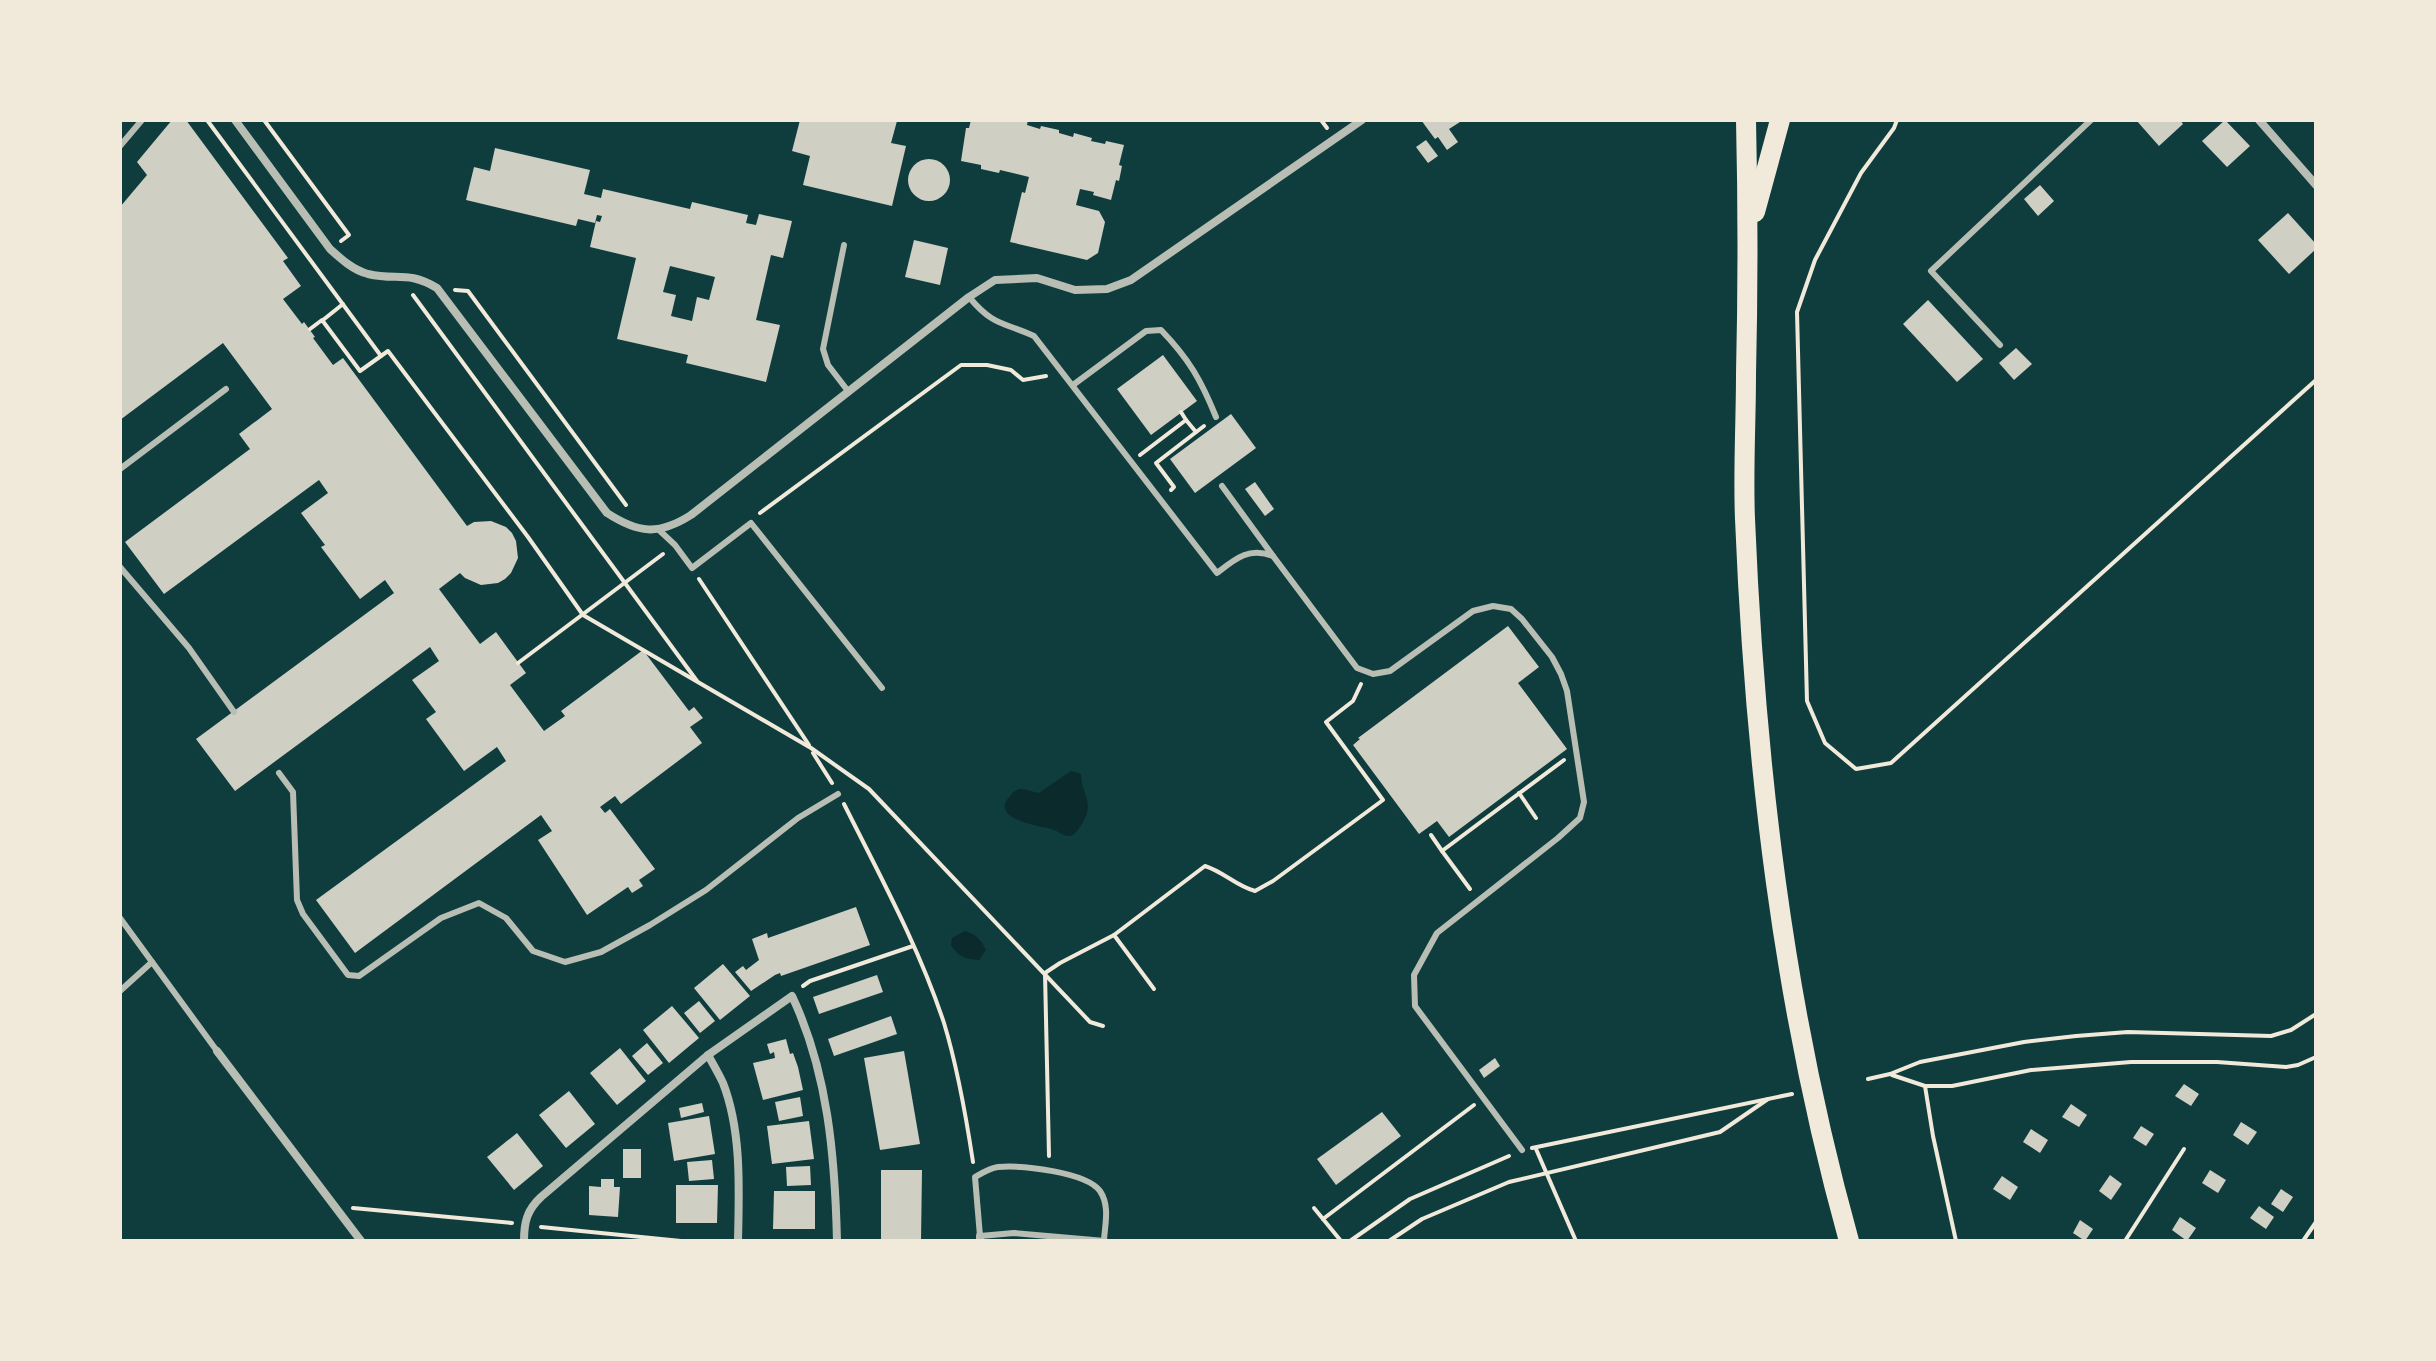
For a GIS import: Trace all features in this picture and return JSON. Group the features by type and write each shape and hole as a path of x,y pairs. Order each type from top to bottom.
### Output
{"main road":[{"path":"1746,120 1745,516 1762,777 1782,933 1805,1061 1849,1241"},
{"path":"1748,236 1780,120"}],"street":[{"path":"235,120 342,261 368,274 423,280 437,288 596,500 607,513 641,530 659,530 691,515 969,297 995,280 1037,278 1075,290 1107,289 1131,280 1362,120"},
{"path":"2259,120 2316,185"},
{"path":"524,1241 530,1207 708,1055 792,996 818,1064 831,1135 837,1241"},
{"path":"217,1051 361,1241"},
{"path":"708,1055 723,1084 734,1128 739,1174 738,1241"}],"lane":[{"path":"120,146 142,120"},
{"path":"2000,345 1931,271 2091,120"},
{"path":"844,245 823,349 828,365 848,391"},
{"path":"969,297 984,315 1034,336 1217,573 1240,555 1262,552 1273,556"},
{"path":"1073,385 1146,331 1161,330 1180,350 1202,382 1216,417"},
{"path":"120,469 226,389"},
{"path":"1222,486 1357,668 1373,674 1390,671 1473,611 1493,606 1511,609 1522,619 1552,657 1561,674 1567,691 1584,802 1580,818 1437,933 1414,975 1415,1006 1522,1150"},
{"path":"659,530 692,568 751,523 882,688"},
{"path":"120,567 189,648 234,712"},
{"path":"279,773 293,792 297,900 303,914 348,975 359,976 441,918 479,903 506,918 533,951 565,962 601,952 706,890 798,818 838,794"},
{"path":"120,918 217,1051"},
{"path":"120,991 152,962"},
{"path":"996,1167 1049,1170 1082,1178 1101,1193 1106,1206 1104,1241 1014,1233 980,1238 975,1177 996,1167"}],"path":[{"path":"207,120 381,356"},
{"path":"264,120 349,235"},
{"path":"1897,120 1861,173 1815,260 1797,312 1807,701 1825,743 1856,769 1891,763 2316,380"},
{"path":"399,276 698,683"},
{"path":"437,288 468,291 623,501 641,530"},
{"path":"310,329 343,304"},
{"path":"322,320 360,371 388,351 583,615 811,748 869,789 1090,1022 1103,1026"},
{"path":"751,523 759,513 961,365 1011,370 1023,380 1046,376 1058,367"},
{"path":"1181,412 1196,432"},
{"path":"1160,498 1174,487 1156,463 1216,417"},
{"path":"1132,461 1186,420"},
{"path":"518,663 675,545"},
{"path":"692,568 838,794 913,946 944,1024 963,1098 975,1177"},
{"path":"1045,973 1114,935 1205,866 1219,870 1242,887 1255,891 1383,800 1326,722 1353,701 1368,672"},
{"path":"1442,851 1564,760"},
{"path":"1519,793 1536,818"},
{"path":"1431,835 1478,900"},
{"path":"1114,935 1154,989"},
{"path":"792,996 810,981 913,946"},
{"path":"1045,973 1049,1170"},
{"path":"1868,1079 1920,1062 2024,1042 2076,1036 2128,1032 2271,1036 2291,1030 2316,1014"},
{"path":"1890,1074 1925,1086 1952,1086 2031,1070 2082,1065 2217,1062 2286,1067 2316,1057"},
{"path":"1925,1086 1956,1241"},
{"path":"1350,1241 1410,1199 1522,1150 1792,1094"},
{"path":"1323,1219 1483,1098"},
{"path":"1389,1241 1422,1219 1509,1182 1720,1132 1769,1098"},
{"path":"1535,1147 1576,1241"},
{"path":"2125,1241 2184,1149"},
{"path":"1314,1208 1341,1241"},
{"path":"2303,1241 2316,1222"}],"water":[{"path":"1071,771 1081,774 1088,803 1086,815 1074,834 1067,836 1025,823 1005,810 1005,803 1015,791 1022,789 1039,793"},
{"path":"965,931 978,938 986,950 979,960 963,957 951,945 952,938"}],"building":[{"path":"172,120 186,120 288,258 283,261 301,286 283,299 302,324 304,322 333,365 343,358 467,526 474,522 491,521 512,533 518,558 505,579 481,585 460,573 439,589 480,644 496,632 526,673 510,685 544,731 565,716 561,711 643,650 689,711 694,707 703,718 690,727 702,743 621,804 615,796 600,807 605,813 610,809 655,869 639,880 643,886 632,893 628,887 587,915 538,840 552,831 541,815 355,953 316,900 506,761 497,747 464,771 426,719 436,712 412,680 439,661 430,647 235,791 196,739 394,593 385,580 360,599 321,547 325,545 301,513 328,493 319,480 164,594 125,542 250,449 239,434 272,409 223,343 120,420 120,207 147,175 137,162"},
{"path":"800,120 897,121 891,143 906,146 892,206 803,185 810,156 792,151"},
{"path":"971,120 1028,120 1027,125 1040,129 1041,126 1073,137 1074,133 1092,138 1091,141 1124,145 1119,181 1116,180 1111,200 1080,189 1076,205 1099,211 1105,222 1098,253 1087,260 1010,242 1022,192 1025,193 1029,177 981,169 981,165 961,161 966,128 969,128"},
{"path":"1421,120 1458,120 1460,122 1449,129 1458,142 1447,150"},
{"path":"2136,120 2180,120 2183,124 2159,146"},
{"path":"2225,120 2250,146 2227,167 2202,141"},
{"path":"1426,140 1438,156 1428,163 1416,147"},
{"path":"495,148 590,170 584,194 601,198 603,189 690,209 692,202 748,215 746,223 756,225 759,214 792,221 783,258 771,255 756,320 780,325 766,382 686,363 688,355 617,339 636,258 590,247 596,221 600,222 602,216 597,215 595,223 578,219 576,226 466,200 474,167 490,171","holes":["670,266 715,277 709,300 697,297 692,321 671,316 676,295 663,292"]},
{"path":"929,159 944,165 950,180 944,195 929,201 914,195 908,180 914,165"},
{"path":"2040,185 2054,201 2038,216 2024,199"},
{"path":"2288,213 2316,244 2316,249 2289,274 2258,240"},
{"path":"914,240 948,248 940,285 905,277"},
{"path":"1928,300 1983,359 1957,382 1903,324"},
{"path":"2016,348 2032,364 2014,380 1999,363"},
{"path":"1163,355 1197,401 1151,435 1117,389"},
{"path":"1231,414 1256,448 1195,493 1170,459"},
{"path":"1255,482 1274,509 1265,516 1245,489"},
{"path":"1508,626 1539,667 1518,683 1567,749 1449,837 1437,821 1419,834 1353,745 1358,738"},
{"path":"856,907 870,945 781,976 780,973 751,991 735,972 743,966 746,970 759,960 752,939 767,933 768,938"},
{"path":"723,964 750,996 720,1020 694,988"},
{"path":"877,975 883,992 819,1014 813,997"},
{"path":"699,1001 715,1021 700,1033 684,1013"},
{"path":"672,1006 699,1038 669,1063 643,1030"},
{"path":"891,1016 897,1034 834,1056 828,1039"},
{"path":"786,1039 798,1067 803,1090 763,1100 753,1063 775,1058 767,1044"},
{"path":"647,1043 663,1063 648,1075 632,1056"},
{"path":"620,1048 646,1081 617,1105 590,1073"},
{"path":"904,1051 920,1144 880,1150 864,1058"},
{"path":"1495,1058 1500,1066 1484,1078 1479,1070"},
{"path":"2184,1084 2199,1094 2191,1106 2175,1096"},
{"path":"569,1091 595,1124 566,1148 539,1115"},
{"path":"800,1097 803,1116 779,1121 775,1102"},
{"path":"702,1103 704,1112 681,1118 679,1108"},
{"path":"2071,1104 2087,1115 2079,1127 2062,1117"},
{"path":"1382,1112 1401,1136 1336,1185 1317,1159"},
{"path":"709,1116 715,1154 674,1161 668,1123"},
{"path":"809,1121 814,1159 772,1164 767,1126"},
{"path":"2241,1122 2257,1132 2248,1145 2233,1135"},
{"path":"2141,1126 2154,1134 2146,1146 2133,1138"},
{"path":"2031,1129 2048,1140 2040,1153 2023,1142"},
{"path":"517,1133 543,1166 514,1190 487,1157"},
{"path":"623,1149 641,1149 641,1178 623,1178"},
{"path":"712,1160 714,1179 689,1181 687,1162"},
{"path":"810,1166 811,1185 787,1186 786,1167"},
{"path":"881,1170 922,1170 921,1241 881,1241"},
{"path":"2210,1170 2226,1180 2218,1193 2202,1183"},
{"path":"2110,1175 2122,1184 2111,1200 2099,1191"},
{"path":"2002,1176 2018,1187 2010,1200 1993,1189"},
{"path":"601,1179 614,1179 614,1187 620,1187 618,1217 589,1215 589,1186 601,1187"},
{"path":"676,1185 718,1185 717,1223 676,1223"},
{"path":"2281,1189 2293,1197 2283,1212 2271,1204"},
{"path":"774,1191 815,1191 815,1229 773,1229"},
{"path":"2259,1206 2274,1217 2266,1229 2250,1218"},
{"path":"2180,1217 2196,1228 2187,1241 2172,1230"},
{"path":"2080,1220 2093,1229 2085,1241 2073,1233"}]}
